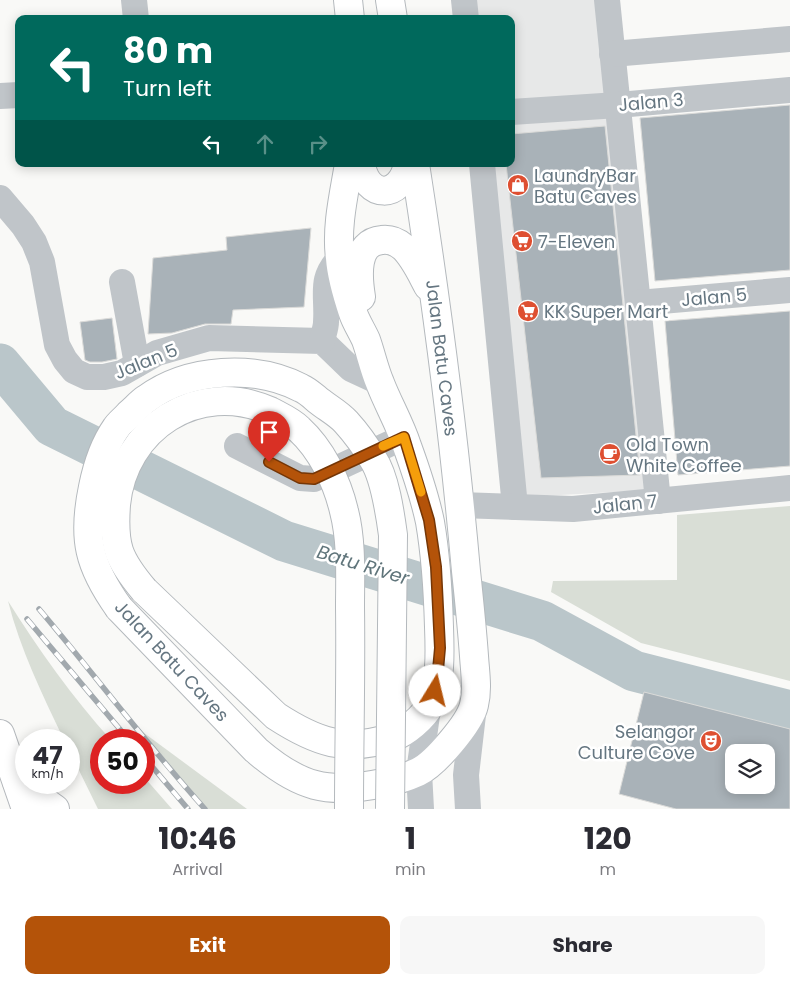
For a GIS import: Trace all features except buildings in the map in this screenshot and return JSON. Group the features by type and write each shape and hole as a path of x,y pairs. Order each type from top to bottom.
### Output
{"main road":[{"path":"348,0 350,15"},
{"name":"Jalan Batu Caves","path":"349,167 343,194 340,258 353,313 365,339 379,382 404,437 429,520 436,567 440,648 437,681 428,708 414,724 398,735 352,746 335,744 291,726 276,716 144,590 129,573 119,554 114,526 118,492 136,446 152,429 188,407 214,401 241,402 262,408 278,415 298,428 318,452 335,482 344,511 349,539 350,656 349,809"},
{"path":"362,167 364,177 369,184 380,190 388,190 401,182 407,167"},
{"name":"Jalan Batu Caves","path":"390,809 394,535 388,498 375,460 346,422 302,388 274,378 245,373 211,374 182,380 161,389 145,399 116,427 95,474 87,530 94,566 105,589 119,608 256,750 290,776 316,786 335,788 372,786 419,772 458,734 474,706 476,680 461,514 436,302 414,167"},
{"path":"365,339 358,272 363,252 376,240 396,242 404,248 416,265 436,302"},
{"path":"0,734 15,776"},
{"path":"372,786 391,798 402,809"},
{"path":"21,794 26,809"},
{"path":"34,794 55,809"}],"street":[{"path":"134,0 136,15"},
{"path":"464,0 466,15"},
{"path":"606,0 658,501"},
{"path":"612,54 790,38"},
{"name":"Jalan 3","path":"515,112 790,90"},
{"path":"0,96 15,95"},
{"path":"482,167 514,507"},
{"name":"Jalan 5","path":"0,198 34,242 42,262 57,345 65,360 74,370 87,377 104,377 122,373 157,353 209,338 322,341"},
{"path":"340,258 330,268 326,283 326,323 322,341 351,369 379,382"},
{"path":"122,282 137,364"},
{"name":"Jalan 5","path":"638,304 790,290"},
{"path":"237,446 300,478 314,479 404,437"},
{"name":"Jalan 7","path":"461,514 514,507 573,509 790,488"},
{"path":"468,809 466,775 474,706"},
{"path":"421,809 419,772 428,708"}],"shaded area":[{"path":"472,0 596,0 651,490 524,497 489,167 515,167 515,15 474,15"},
{"path":"790,506 790,681 641,643 551,592 553,581 677,580 677,515"},
{"path":"8,601 56,673 102,729 90,729 90,793 80,772 80,729 59,729 33,672"},
{"path":"155,741 247,809 207,809 155,748"},
{"path":"155,790 172,809 98,809 91,794 155,794"}],"waterway":[{"name":"Batu River","path":"0,364 52,426 284,541 542,621 634,671 790,711"}],"railway":[{"path":"39,609 162,760 205,809"},
{"path":"27,619 120,729"},
{"path":"155,770 188,809"}],"slow traffic":[{"path":"383,446 404,437 421,492"}],"place":[{"name":"LaundryBar Batu Caves","path":"518,185"},
{"name":"7-Eleven","path":"522,241"},
{"name":"KK Super Mart","path":"528,311"},
{"name":"Old Town White Coffee","path":"610,454"},
{"name":"Selangor Culture Cove","path":"711,741"}],"route":[{"path":"269,462 300,478 314,479 404,437 429,520 436,567 440,648 435,691"}]}
